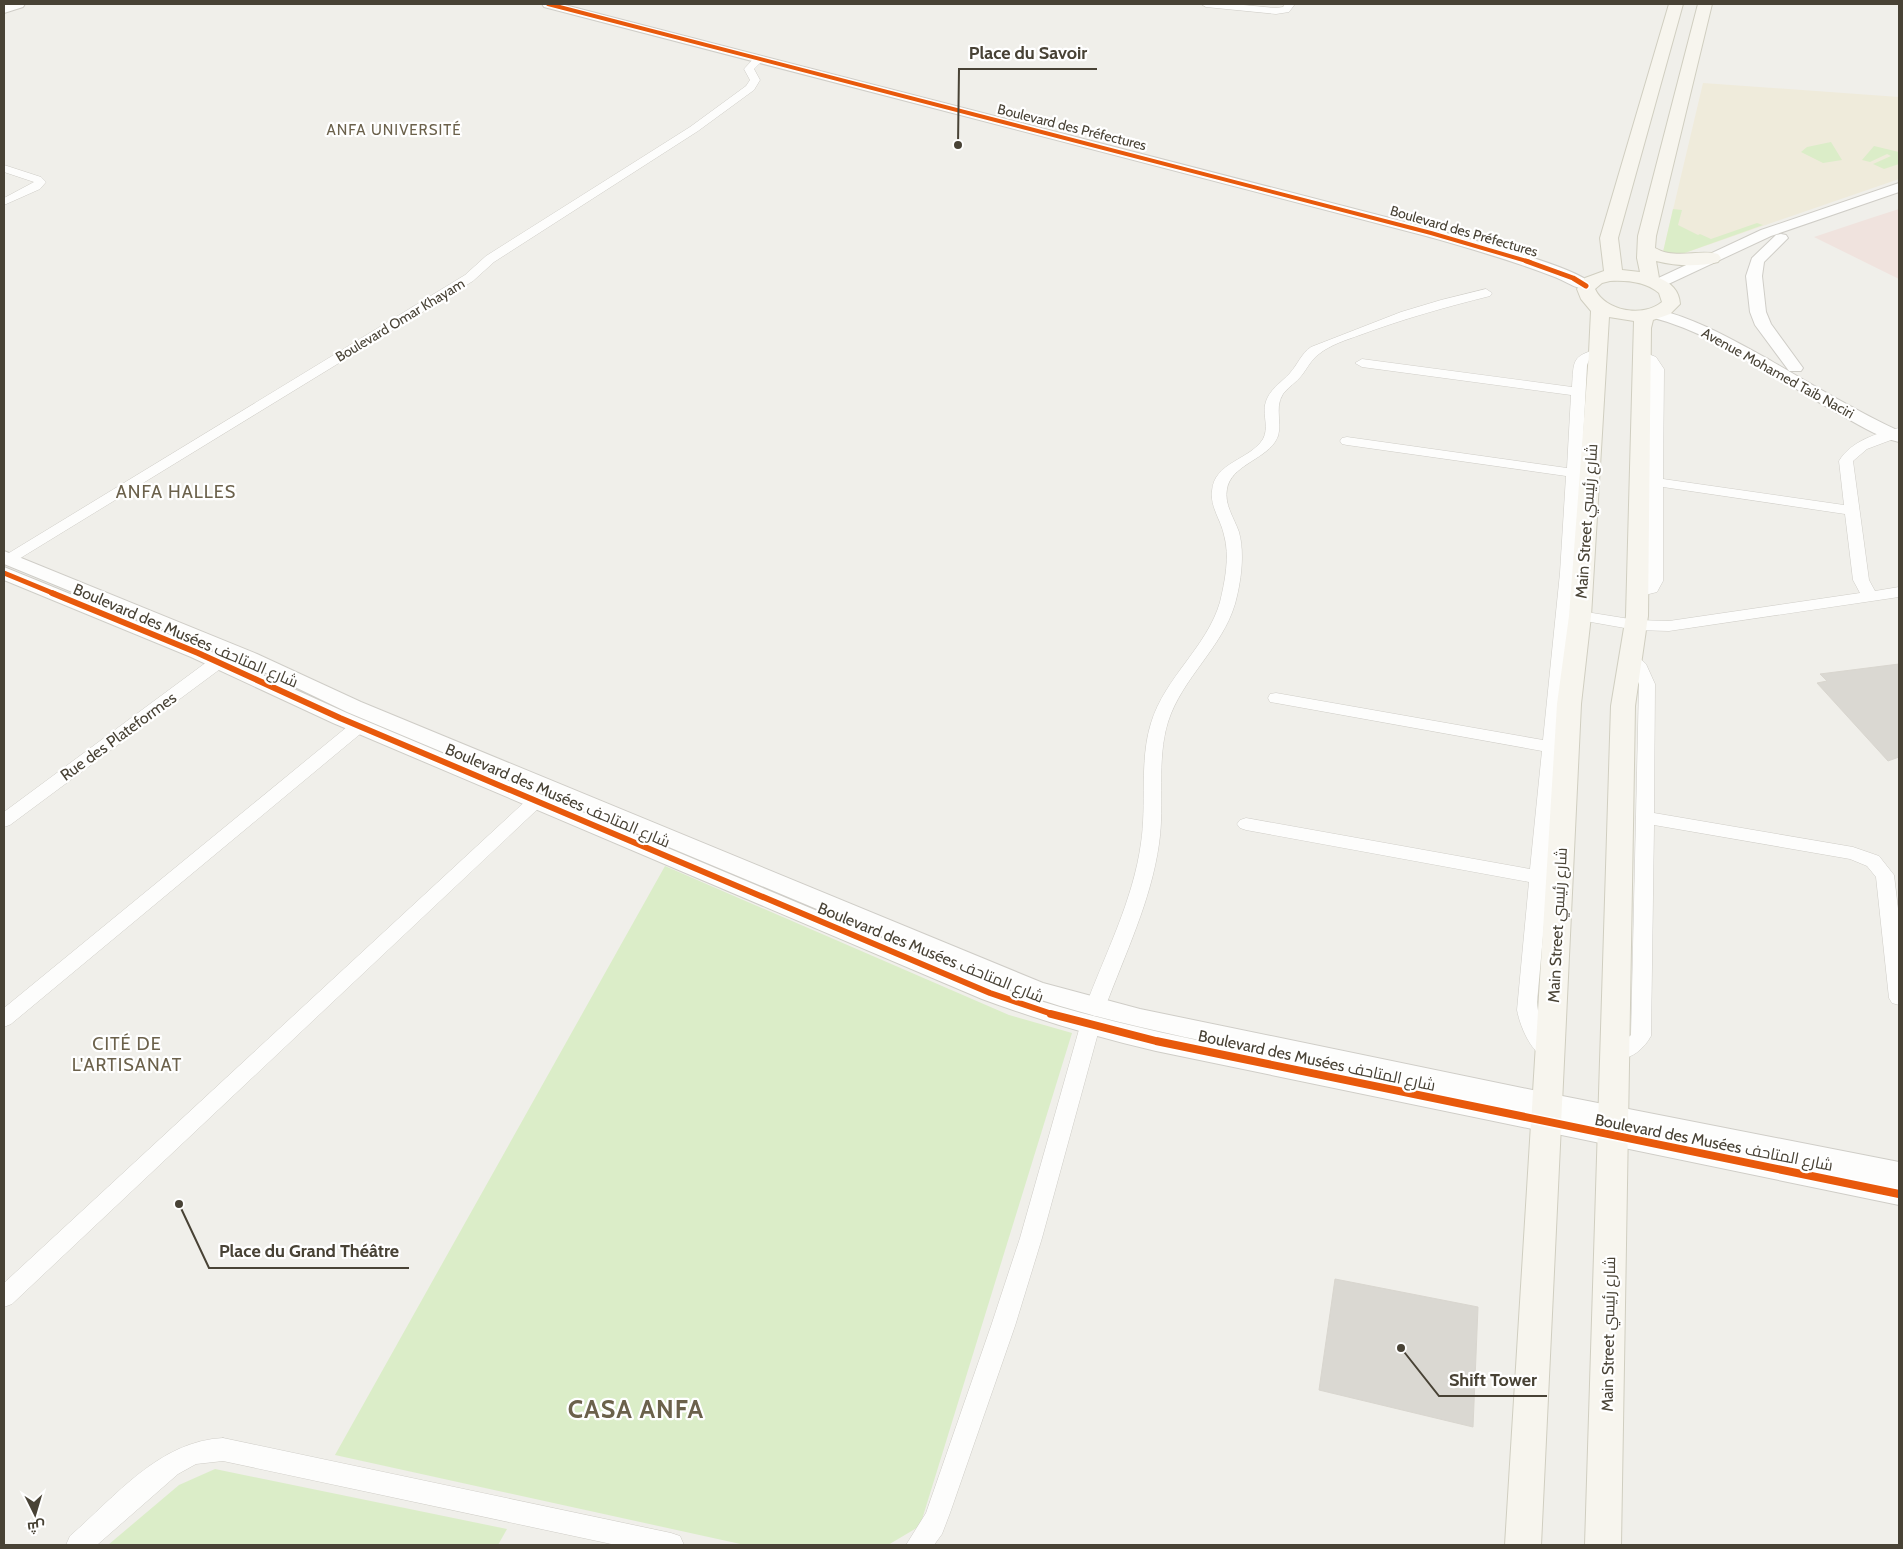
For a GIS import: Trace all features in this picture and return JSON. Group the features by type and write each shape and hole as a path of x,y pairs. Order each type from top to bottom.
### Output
{"main road":[{"name":"Main Street شارع رئيسي","path":"1523,1545 1569,704 1580,616 1598,352 1599,286 1614,268 1609,254 1609,238 1676,4"},
{"name":"Main Street شارع رئيسي","path":"1603,1545 1623,706 1629,658 1636,625 1641,355 1644,319 1657,298 1646,250 1647,236 1705,4"},
{"path":"1664,49 1693,52"},
{"path":"1656,74 1687,77"},
{"path":"1646,250 1660,257 1678,261 1712,258"},
{"path":"1636,277 1657,298 1618,313 1599,286 1636,277"}],"street":[{"path":"4,9 19,4"},
{"name":"Boulevard des Préfectures","path":"548,4 989,116 1477,245 1564,274 1581,282 1599,286"},
{"name":"Boulevard des Préfectures","path":"570,4 766,59"},
{"path":"1206,4 1276,11 1286,10 1290,4"},
{"name":"Boulevard Omar Khayam","path":"5,563 469,278 485,263 515,243 694,129 750,88 755,80 749,69 766,59"},
{"path":"4,168 37,179 40,182 36,186 4,202"},
{"path":"1657,298 1712,258 1785,226 1899,188"},
{"path":"1657,298 1781,238 1899,198"},
{"path":"1781,238 1757,261 1754,276 1758,312 1763,324 1795,368"},
{"path":"919,1545 938,1513 1004,1326 1093,1017 1146,871 1153,822 1153,759 1159,725 1178,684 1207,646 1227,604 1234,552 1231,530 1218,496 1223,479 1232,468 1259,452 1268,442 1273,432 1271,409 1273,398 1296,374 1306,358 1315,350 1328,343 1420,309 1486,293"},
{"name":"Avenue Mohamed Taib Naciri","path":"1657,298 1737,334 1859,405 1898,432"},
{"name":"Avenue Mohamed Taib Naciri","path":"1657,298 1678,320 1713,336 1852,414 1898,432"},
{"path":"1550,1052 1534,1032 1527,1012 1550,747 1568,573 1578,392 1582,359 1598,352"},
{"path":"1637,592 1651,589 1655,584 1657,369 1651,360 1641,355"},
{"path":"1362,363 1578,392"},
{"path":"1870,596 1861,580 1846,466 1848,457 1856,450 1898,432"},
{"path":"1347,441 1574,473"},
{"path":"1656,482 1852,510"},
{"name":"Boulevard des Musées شارع المتاحف","path":"5,563 225,657 363,711 1001,978 1047,994 1093,1017"},
{"path":"1580,616 1636,625 1683,625 1899,592"},
{"name":"Boulevard des Musées شارع المتاحف","path":"225,657 360,726 990,993 1038,1011 1093,1017 1613,1126 1899,1173"},
{"name":"Rue des Plateformes","path":"4,821 225,657"},
{"path":"1615,1051 1635,1045 1641,1036 1647,684 1640,668 1629,658"},
{"path":"1276,698 1550,747"},
{"path":"4,1018 360,726"},
{"path":"4,1297 536,801"},
{"path":"1644,817 1853,853 1873,861 1885,875 1899,998"},
{"path":"1246,824 1538,877"},
{"name":"Boulevard des Musées شارع المتاحف","path":"1613,1126 1899,1194"},
{"path":"79,1545 167,1466 192,1454 217,1449 251,1454 671,1545"}],"shaded area":[{"path":"1703,83 1899,97 1899,179 1679,255 1663,252"},
{"path":"1899,209 1899,279 1814,237 1871,218"}],"green space":[{"path":"1831,142 1842,160 1823,163 1801,152 1807,147"},
{"path":"1874,146 1899,152 1899,164 1884,169 1873,164 1891,156 1887,154 1870,162 1862,160"},
{"path":"1673,209 1682,210 1678,225 1711,239 1757,223 1763,225 1679,255 1663,252"},
{"path":"665,866 1009,1015 1072,1033 920,1526 888,1545 745,1545 335,1455"},
{"path":"215,1469 507,1529 498,1545 108,1545 179,1485"}],"building":[{"path":"1899,664 1899,757 1888,761 1817,683 1827,681 1820,674"},
{"path":"1335,1279 1478,1307 1473,1427 1319,1390"}],"cycle path":[{"path":"548,4 1431,233 1524,260 1573,278 1586,286"},
{"path":"4,573 198,653 340,718 990,993 1031,1008 1156,1041 1899,1194"}],"place":[{"name":"Place du Savoir","path":"958,145"},
{"name":"Place du Grand Théâtre","path":"179,1204"},
{"name":"Shift Tower","path":"1401,1348"}],"district":[{"name":"ANFA UNIVERSITÉ","path":"394,130"},
{"name":"ANFA HALLES","path":"176,492"},
{"name":"CITÉ DE L'ARTISANAT","path":"127,1054"},
{"name":"CASA ANFA","path":"636,1409"}]}
